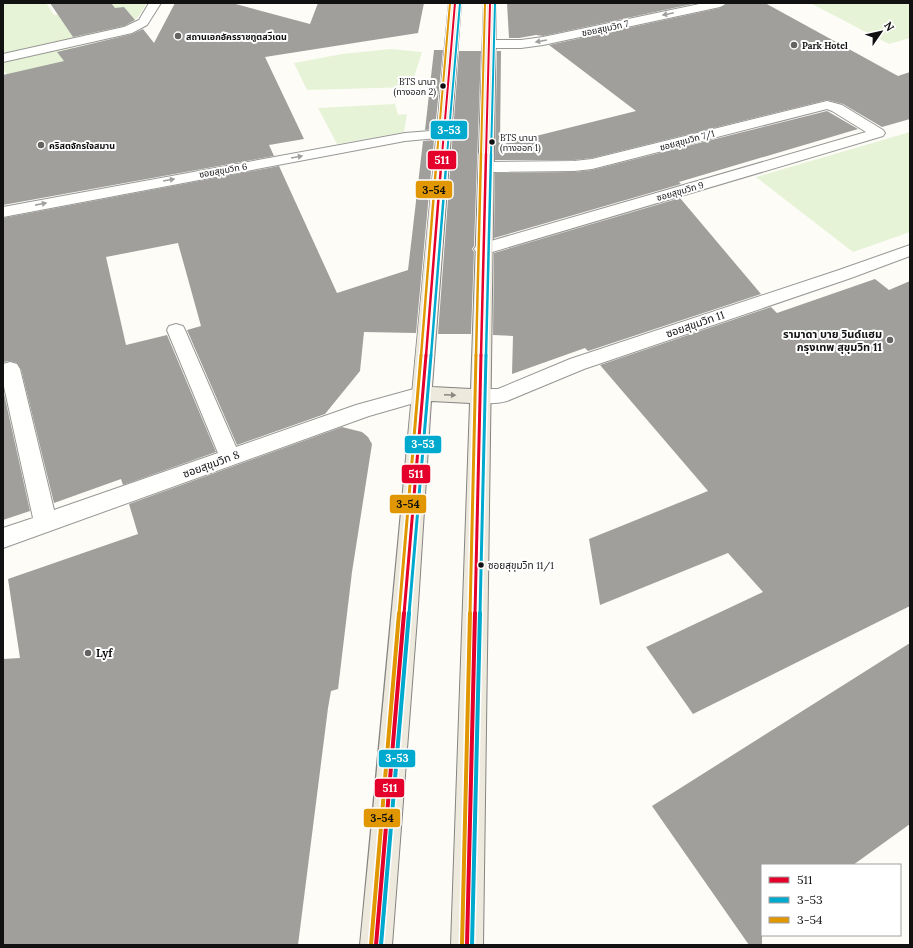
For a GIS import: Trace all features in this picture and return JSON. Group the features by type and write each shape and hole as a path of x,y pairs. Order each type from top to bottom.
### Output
{"main road":[{"path":"376,945 406,605 421,394 455,3"},
{"path":"467,945 490,3"},
{"path":"421,394 480,396"}],"street":[{"path":"3,58 128,30 143,22 155,3"},
{"name":"ซอยสุขุมวิท 7","path":"489,44 522,44 543,41 720,3"},
{"name":"ซอยสุขุมวิท 7/1","path":"487,167 574,166 592,164 827,105 837,108 878,133"},
{"name":"ซอยสุขุมวิท 9","path":"483,249 878,133"},
{"name":"ซอยสุขุมวิท 6","path":"3,212 405,137 443,134"},
{"name":"ซอยสุขุมวิท 11","path":"480,396 500,396 577,364 845,274 910,250"},
{"path":"176,330 230,457"},
{"path":"10,369 46,523"},
{"name":"ซอยสุขุมวิท 8","path":"3,538 363,410 421,394"}],"green space":[{"path":"3,3 46,3 54,15 87,8 84,3 147,3 134,21 123,28 3,55"},
{"path":"810,3 910,3 910,38 889,44"},
{"path":"72,45 95,85 19,97 3,68 3,61"},
{"path":"391,49 422,52 411,87 307,90 294,63 342,54"},
{"path":"395,104 398,115 407,114 404,132 337,144 318,108"},
{"path":"910,132 910,232 853,252 756,177"}],"building":[{"path":"50,3 111,3 115,8 124,7 135,20 124,26 73,37"},
{"path":"175,3 232,3 310,24 318,3 424,3 418,33 265,57 304,139 269,145 274,156 3,205 3,75 64,61 57,52 132,34 143,29 154,43"},
{"path":"507,3 697,3 543,36 536,35 509,38"},
{"path":"728,3 765,3 898,76 910,72 910,119 882,127 843,104 827,100 592,158 574,160 495,160 497,51 501,51 500,145 636,111 549,45 720,8"},
{"path":"434,50 443,50 435,129 425,130"},
{"path":"459,51 481,51 474,246 472,249 474,252 471,334 438,334"},
{"path":"827,111 858,129 679,182 681,184 494,238 495,173 574,172 592,170"},
{"path":"434,140 416,333 364,332 360,371 325,414 237,445 187,330 201,326 178,243 106,257 126,345 167,335 216,452 123,485 121,479 54,503 21,369 17,363 10,361 3,362 3,218 279,166 337,293 408,270 423,141"},
{"path":"680,198 761,294 588,351 585,348 512,374 513,336 493,335 494,253"},
{"path":"875,279 889,290 910,281 910,606 693,714 646,647 763,592 728,553 600,605 589,539 708,491 600,365 771,307 777,313"},
{"path":"3,389 30,511 3,520"},
{"path":"342,427 362,432 368,437 372,444 352,572 338,689 331,691 328,708 298,945 3,945 3,659 20,658 8,579 138,534 129,504"},
{"path":"910,643 910,824 854,864 761,864 762,945 749,945 652,806"}],"transit line":[{"name":"3-54","path":"371,945 450,3"},
{"name":"511","path":"376,945 455,3"},
{"name":"3-53","path":"381,945 460,3"},
{"name":"3-54","path":"462,945 485,3"},
{"name":"511","path":"467,945 490,3"},
{"name":"3-53","path":"472,945 495,3"}],"place":[{"name":"สถานเอกอัครราชทูตสวีเดน","path":"178,36"},
{"name":"Park Hotel","path":"794,45"},
{"name":"BTS นานา (ทางออก 2)","path":"443,86"},
{"name":"BTS นานา (ทางออก 1)","path":"492,142"},
{"name":"คริสตจักรใจสมาน","path":"41,145"},
{"name":"รามาดา บาย วินด์แฮม กรุงเทพ สุขุมวิท 11","path":"890,340"},
{"name":"ซอยสุขุมวิท 11/1","path":"481,565"},
{"name":"Lyf","path":"88,653"}]}
